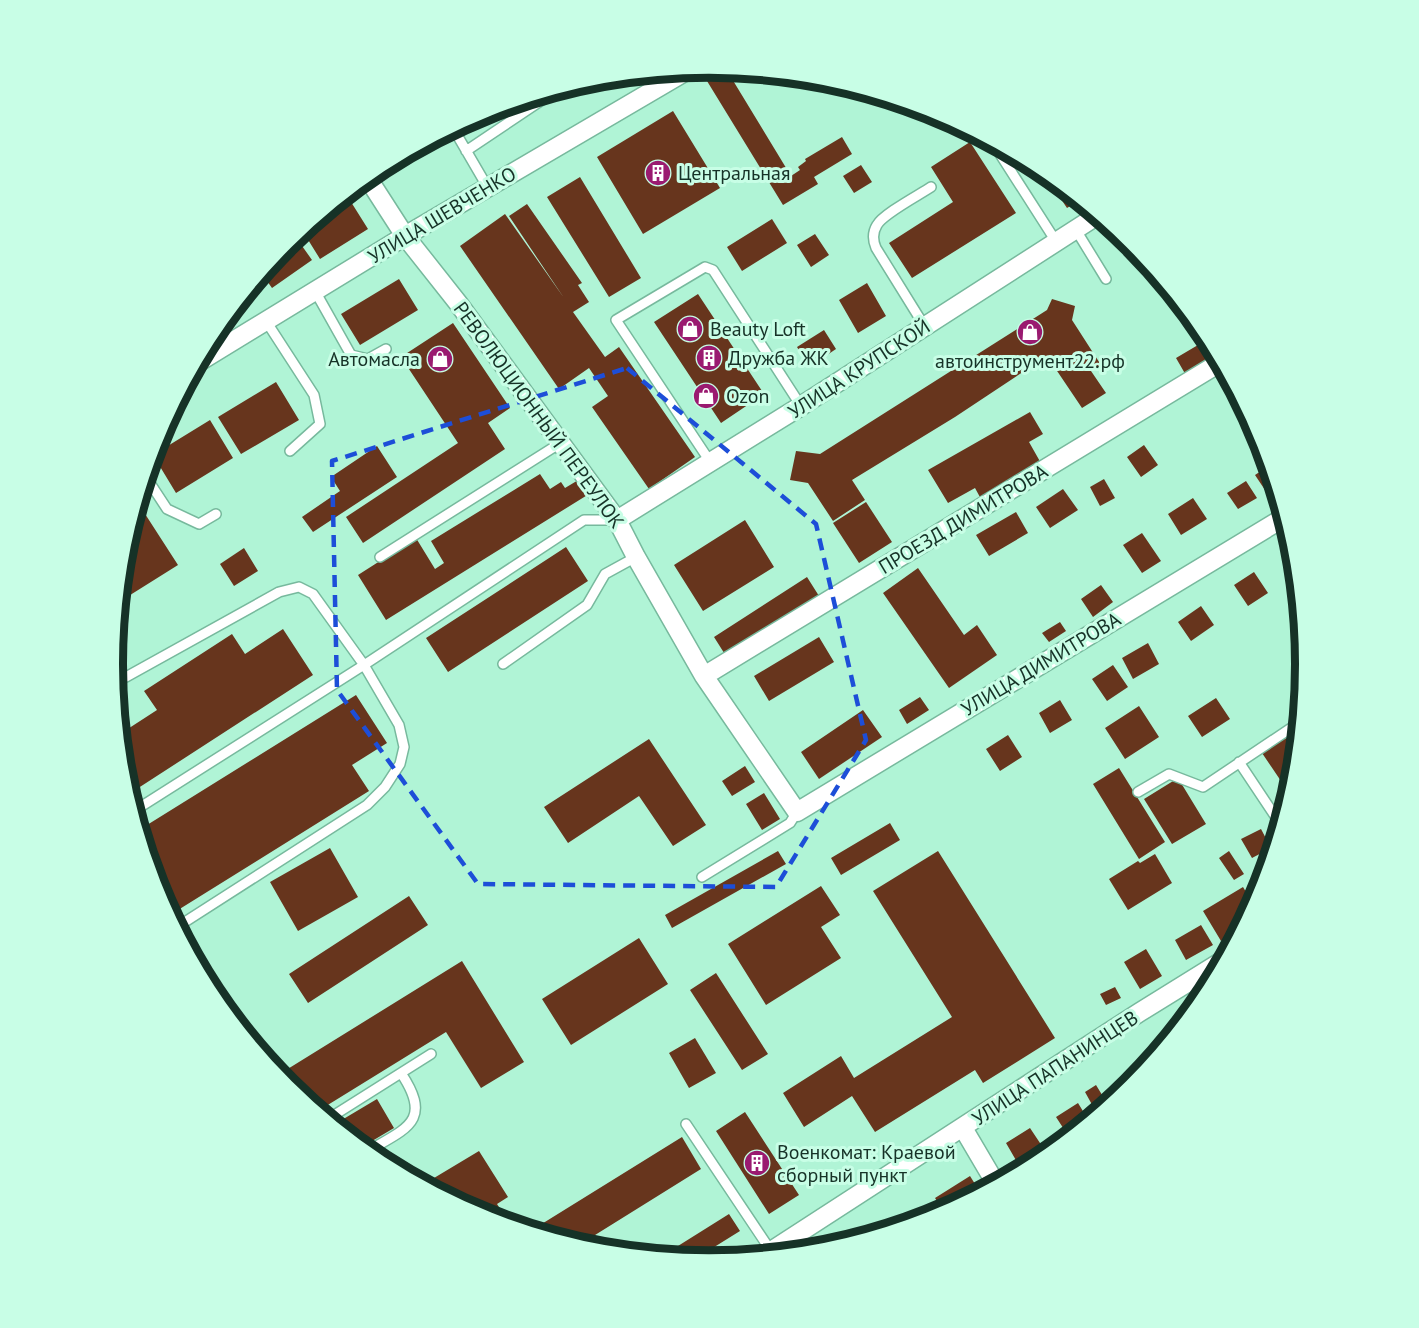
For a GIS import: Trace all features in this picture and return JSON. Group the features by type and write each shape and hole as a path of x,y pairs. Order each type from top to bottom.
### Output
{"street":[{"name":"УЛИЦА ШЕВЧЕНКО","path":"213,354 405,236 674,79"},
{"name":"РЕВОЛЮЦИОННЫЙ ПЕРЕУЛОК","path":"372,185 405,236 562,442 617,520 636,558 704,676 797,812"},
{"name":"УЛИЦА КРУПСКОЙ","path":"617,520 801,406 1092,219"},
{"name":"ПРОЕЗД ДИМИТРОВА","path":"704,676 1214,366"},
{"name":"УЛИЦА ДИМИТРОВА","path":"797,812 1278,521"},
{"name":"УЛИЦА ПАПАНИНЦЕВ","path":"779,1246 1210,969"},
{"path":"963,1128 992,1177"}],"lane":[{"path":"466,150 534,105"},
{"path":"457,135 488,188"},
{"path":"1002,157 1057,243"},
{"path":"925,327 876,248 873,236 881,220 931,187"},
{"path":"1076,230 1106,279"},
{"path":"711,463 616,320 705,267 713,270 801,406"},
{"path":"315,291 351,355 368,359 386,349"},
{"path":"266,321 314,395 320,424 290,451"},
{"path":"380,557 562,442"},
{"path":"152,486 167,509 200,524 216,514"},
{"path":"141,807 364,665 584,520 617,520"},
{"path":"503,664 587,605 605,574 636,558"},
{"path":"124,677 279,592 300,587 313,594 364,665 399,725 404,747 400,764 385,787 368,805 184,923"},
{"path":"1138,792 1169,774 1203,787 1291,728"},
{"path":"1239,762 1276,817"},
{"path":"702,878 790,823 797,812"},
{"path":"335,1115 431,1054"},
{"path":"377,1146 409,1127 414,1115 416,1103 413,1090 401,1073"},
{"path":"686,1124 764,1247"}],"highlighted area":[{"path":"627,368 816,524 866,740 776,887 478,884 337,690 332,461"}],"building":[{"path":"712,78 732,79 791,176 800,170 798,167 806,161 805,159 842,137 852,154 814,177 818,184 783,205 707,81"},
{"name":"Центральная","path":"673,111 720,188 643,234 597,157"},
{"path":"970,142 1016,213 912,278 889,243 953,202 931,167"},
{"path":"433,148 433,148 393,172 416,157"},
{"path":"861,165 872,182 854,193 843,176"},
{"path":"580,177 641,278 609,297 547,197"},
{"path":"1057,192 1073,204 1067,208"},
{"path":"350,201 368,229 320,259 307,238"},
{"path":"527,204 582,283 578,285 589,302 573,312 605,357 619,347 695,457 649,489 592,407 608,396 589,368 559,389 460,246 505,214 564,298 509,216"},
{"path":"772,219 787,243 742,271 727,247"},
{"path":"815,234 829,255 811,267 797,245"},
{"path":"301,244 312,260 272,288 267,281"},
{"path":"399,279 418,310 360,345 341,314"},
{"path":"867,283 886,316 858,333 839,300"},
{"name":"Дружба ЖК","path":"698,294 764,394 721,423 654,322"},
{"path":"1052,299 1075,306 1072,320 1101,365 1091,371 1106,393 1082,408 1047,356 955,417 852,480 865,500 833,521 808,483 790,480 796,451 820,454 1047,310"},
{"path":"453,323 510,408 488,423 505,449 363,543 346,517 458,443 401,357"},
{"path":"824,330 836,349 809,367 797,347"},
{"path":"1198,345 1209,363 1187,377 1176,358"},
{"path":"276,382 299,420 241,454 218,417"},
{"path":"1030,412 1043,434 1029,442 1042,465 981,499 975,488 948,503 928,470"},
{"path":"210,420 233,458 176,493 159,465 165,447"},
{"path":"1144,445 1158,465 1141,477 1127,457"},
{"path":"377,446 397,477 313,532 302,517 340,491 331,477"},
{"path":"1262,470 1269,492 1267,493 1255,475"},
{"path":"540,474 550,489 561,482 565,488 580,479 589,494 386,620 358,575 416,538 435,569 444,563 431,541"},
{"path":"1104,479 1115,498 1100,506 1090,487"},
{"path":"1246,481 1257,498 1238,509 1227,493"},
{"path":"1063,489 1078,510 1050,528 1036,507"},
{"path":"1193,498 1207,519 1181,535 1168,514"},
{"path":"866,502 892,542 859,563 833,523"},
{"path":"143,511 178,565 128,596"},
{"path":"1016,512 1028,533 989,556 976,535"},
{"path":"745,520 774,567 703,611 674,565"},
{"path":"1142,533 1161,561 1142,573 1123,545"},
{"path":"566,547 588,581 448,672 426,638"},
{"path":"244,548 258,571 234,586 220,564"},
{"path":"918,568 964,635 977,625 997,655 949,688 883,593"},
{"path":"1254,572 1268,593 1248,606 1234,585"},
{"path":"807,577 819,596 726,656 714,637"},
{"path":"1101,585 1113,602 1093,617 1081,599"},
{"path":"1201,606 1214,625 1191,641 1178,622"},
{"path":"1060,622 1066,631 1049,642 1042,633"},
{"path":"283,629 313,675 137,789 128,729 157,710 144,691 232,634 245,654"},
{"path":"819,637 834,662 769,701 754,676"},
{"path":"1148,643 1159,664 1133,679 1122,658"},
{"path":"1113,665 1128,687 1107,701 1092,679"},
{"path":"356,695 387,743 352,765 369,791 178,910 146,826"},
{"path":"920,697 929,710 907,724 899,710"},
{"path":"1216,698 1230,719 1202,737 1188,716"},
{"path":"1060,700 1072,720 1050,733 1039,713"},
{"path":"1139,706 1159,737 1125,759 1105,728"},
{"path":"863,710 882,737 819,779 801,752"},
{"path":"1008,735 1022,757 1000,771 986,749"},
{"path":"1291,735 1283,784 1262,753"},
{"path":"649,739 706,825 673,846 639,796 568,843 544,807"},
{"path":"745,766 755,782 732,796 722,781"},
{"path":"1119,768 1165,842 1139,859 1093,784"},
{"path":"1178,778 1206,824 1172,844 1144,799"},
{"path":"764,793 780,819 762,830 746,804"},
{"path":"890,823 900,840 841,875 831,858"},
{"path":"1261,829 1268,841 1264,852 1252,858 1241,839"},
{"path":"330,848 358,897 298,931 270,882"},
{"path":"778,851 786,864 672,928 665,915"},
{"path":"938,851 1055,1038 983,1083 975,1070 875,1132 852,1096 804,1127 783,1093 841,1056 854,1078 952,1017 873,891"},
{"path":"1229,851 1244,874 1234,880 1219,858"},
{"path":"1155,854 1172,883 1128,910 1109,879 1138,861 1140,863"},
{"path":"821,886 840,915 821,927 841,958 766,1005 728,944"},
{"path":"1243,887 1248,895 1228,937 1221,941 1203,911"},
{"path":"409,896 428,925 308,1003 289,974"},
{"path":"1201,925 1213,945 1186,960 1175,940"},
{"path":"639,938 668,984 571,1045 542,999"},
{"path":"1146,949 1162,976 1140,989 1124,962"},
{"path":"462,961 524,1062 481,1088 446,1032 325,1107 287,1069"},
{"path":"716,973 768,1054 742,1070 690,990"},
{"path":"1115,987 1121,998 1106,1005 1100,994"},
{"path":"695,1038 716,1073 689,1088 669,1053"},
{"path":"1096,1085 1104,1098 1093,1107 1085,1092"},
{"path":"377,1099 394,1128 371,1142 342,1120"},
{"path":"1078,1103 1085,1114 1064,1130 1056,1117"},
{"name":"Военкомат: Краевой сборный пункт","path":"745,1112 799,1195 769,1214 716,1131"},
{"path":"1030,1128 1042,1146 1017,1162 1006,1143"},
{"path":"682,1137 701,1169 590,1238 540,1225"},
{"path":"479,1151 508,1197 497,1204 502,1212 431,1180"},
{"path":"970,1176 976,1186 938,1203 935,1198"},
{"path":"729,1214 740,1231 709,1250 673,1249"}],"place":[{"name":"Центральная","path":"658,173"},
{"name":"Beauty Loft","path":"690,329"},
{"name":"автоинструмент22.рф","path":"1030,332"},
{"name":"Дружба ЖК","path":"709,358"},
{"name":"Автомасла","path":"440,359"},
{"name":"Ozon","path":"706,396"},
{"name":"Военкомат: Краевой сборный пункт","path":"757,1163"}]}
